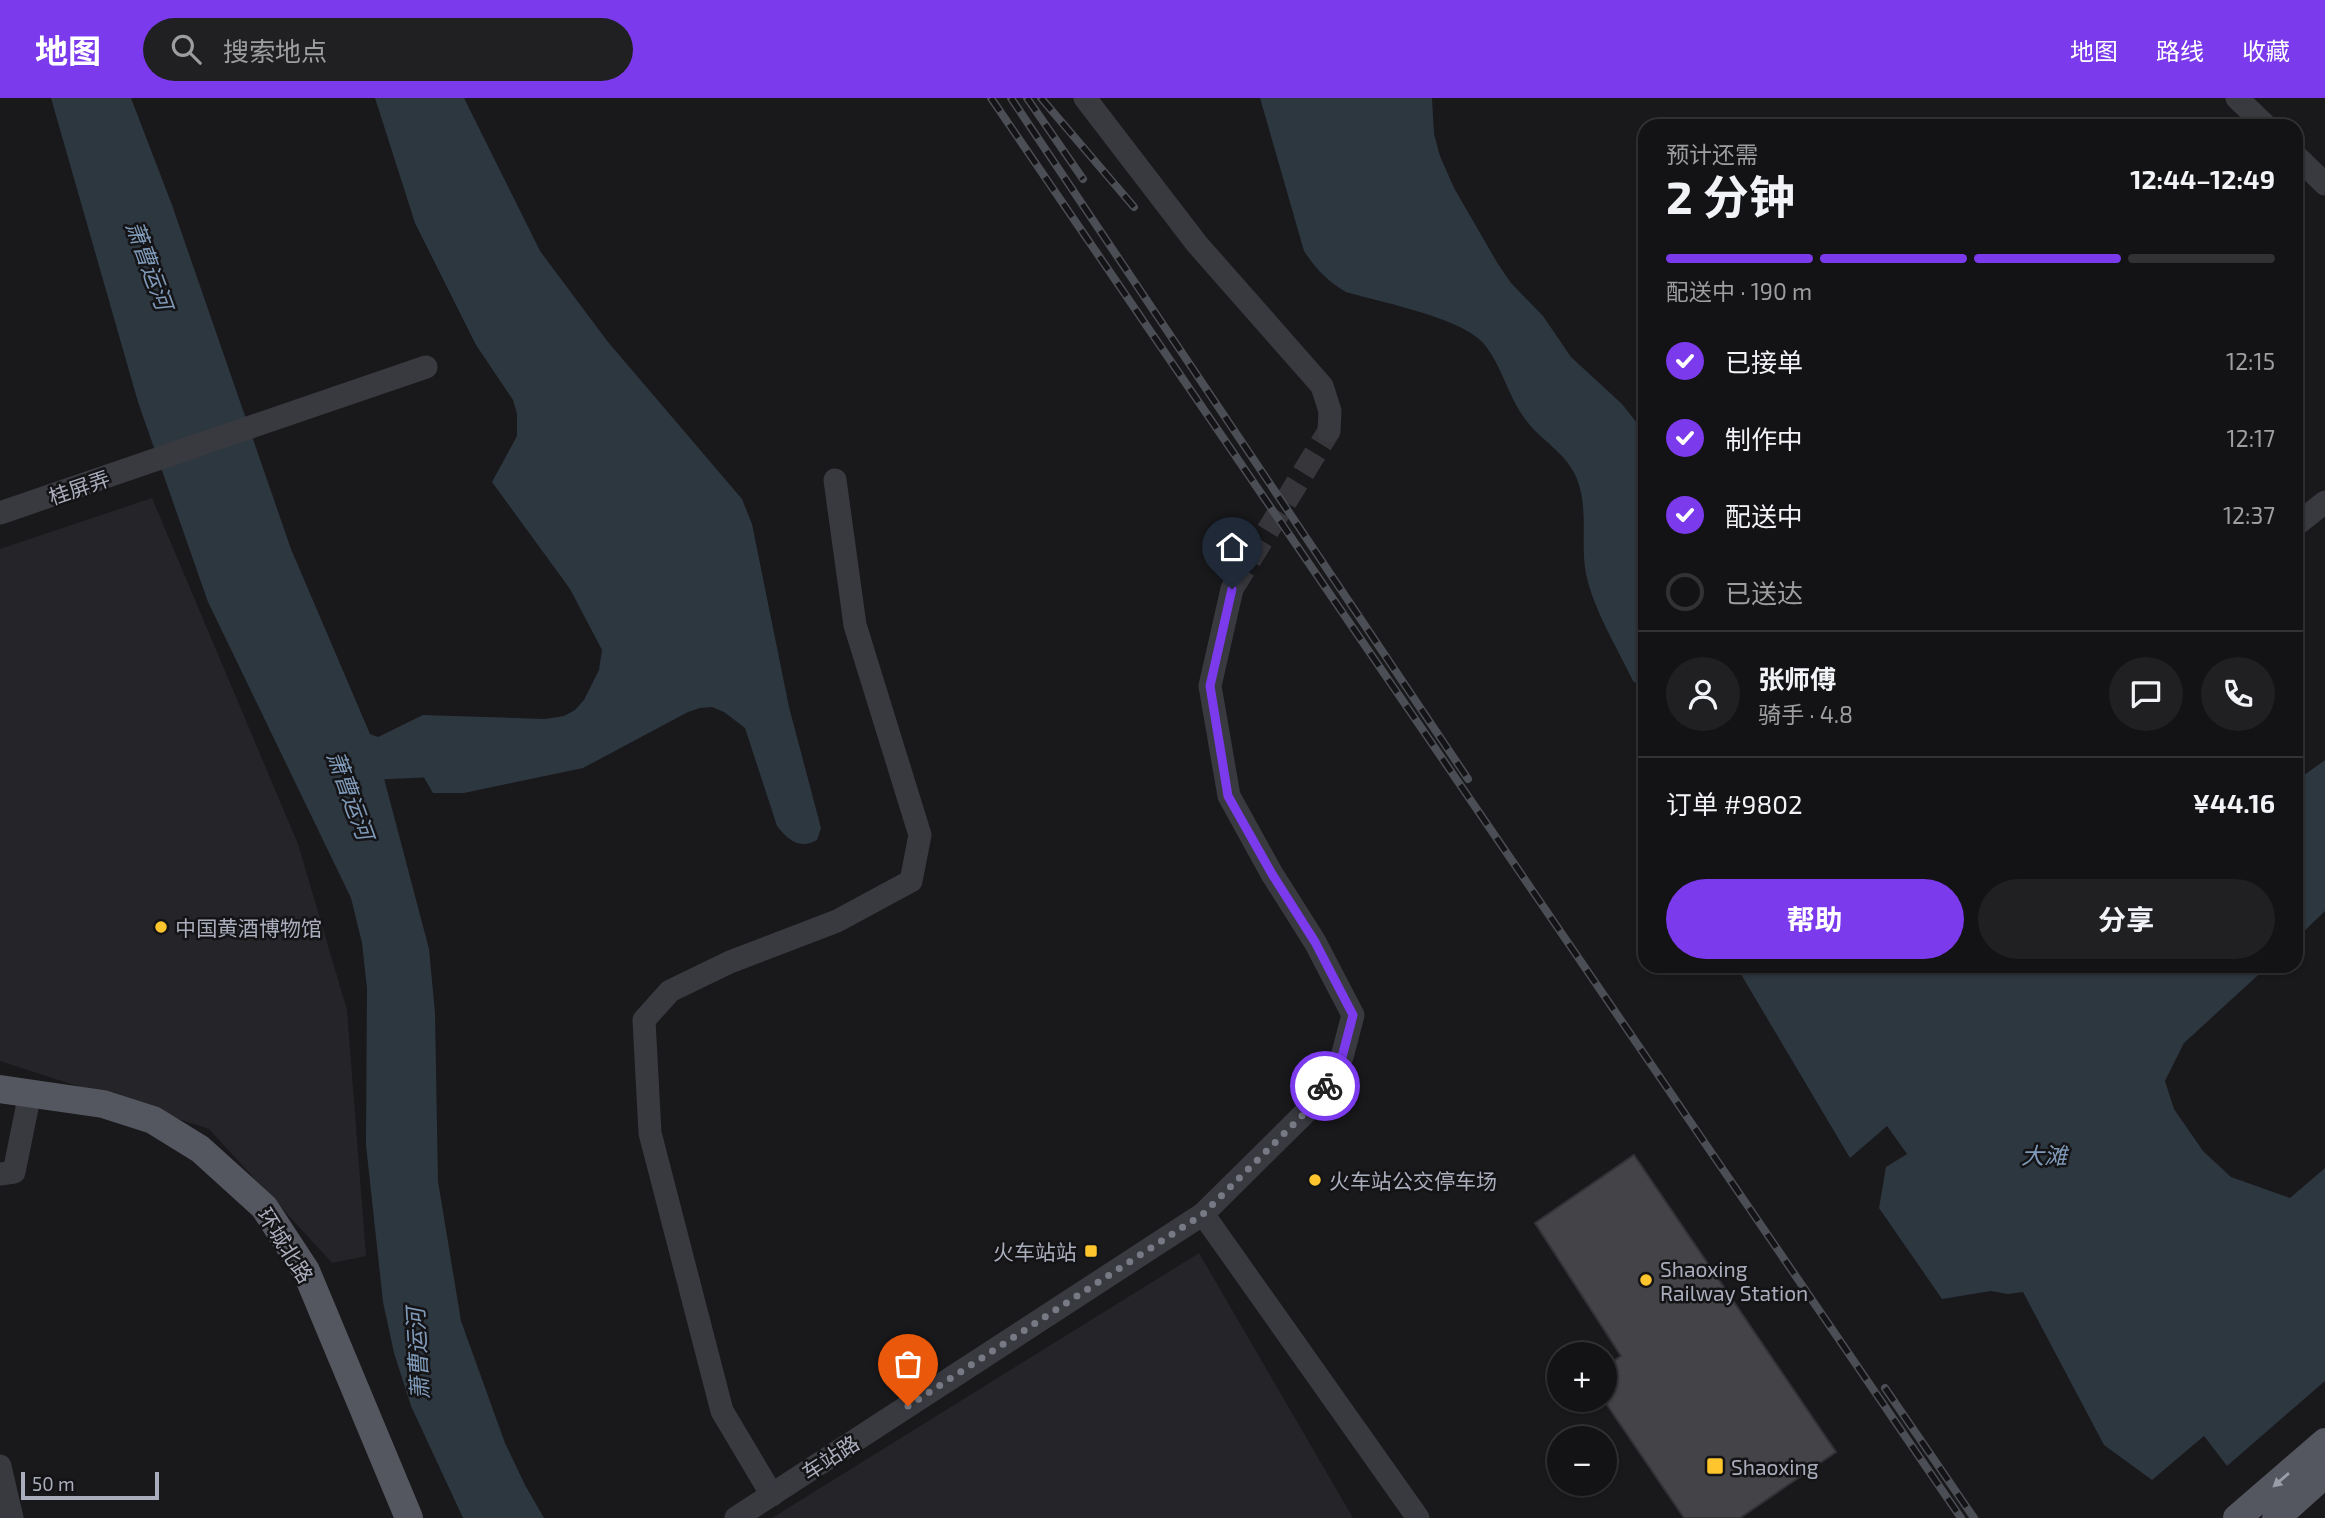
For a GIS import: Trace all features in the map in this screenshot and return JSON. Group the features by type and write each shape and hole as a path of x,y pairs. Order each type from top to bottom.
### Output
{"main road":[{"name":"环城北路","path":"0,1089 103,1104 153,1120 200,1149 264,1207 306,1271 409,1518"},
{"name":"环城北路","path":"13,1106 95,1118 146,1134 195,1158 257,1213 298,1276 395,1518"},
{"path":"2237,1518 2325,1443"},
{"path":"2276,1518 2325,1474"}],"street":[{"path":"1085,98 1197,244 1322,386 1330,411 1328,431"},
{"path":"2237,98 2259,119"},
{"path":"2303,163 2325,184"},
{"name":"桂屏弄","path":"0,513 426,367"},
{"path":"772,1495 722,1411 650,1133 644,1020 670,991 730,962 837,920 911,881 920,835 855,625 835,480"},
{"path":"2303,519 2325,502"},
{"name":"车站路","path":"736,1518 1203,1214 1313,1105 1342,1057 1353,1015 1315,942 1272,874 1228,796 1210,686 1232,589"},
{"path":"0,1174 14,1172 13,1106"},
{"path":"1203,1214 1418,1518"},
{"path":"0,1466 12,1518"}],"shaded area":[{"name":"中国黄酒博物馆","path":"152,498 298,844 347,1010 366,1256 332,1263 209,1129 0,1061 0,549"},
{"path":"1199,1253 1353,1518 772,1518"}],"water":[{"name":"萧曹运河","path":"51,98 131,98 172,205 291,549 370,734 378,737 423,715 545,719 564,716 575,710 584,700 599,670 602,650 570,589 492,482 517,436 517,414 513,400 476,345 415,223 375,98 464,98 540,251 608,342 742,499 752,524 789,707 821,828 817,840 800,844 786,836 777,826 745,728 724,712 712,707 688,712 583,768 464,793 433,793 416,764 403,762 381,767 429,949 435,1013 438,1181 461,1321 505,1443 544,1518 463,1518 411,1406 394,1353 383,1302 366,1145 367,988 362,943 351,898 208,602 138,402"},
{"path":"1260,98 1432,98 1434,134 1440,156 1454,188 1498,264 1511,283 1543,316 1571,357 1622,404 1638,424 1638,685 1633,681 1600,615 1590,588 1584,562 1583,502 1577,479 1560,454 1525,419 1484,344 1458,326 1440,319 1346,292 1317,269 1304,251"},
{"path":"2325,760 2325,911 2303,932 2303,776"},
{"name":"大滩","path":"1741,973 2260,973 2184,1043 2165,1081 2174,1109 2203,1151 2231,1177 2290,1198 2325,1168 2325,1381 2227,1466 2204,1436 2152,1480 2104,1445 2023,1292 2008,1294 1991,1291 1942,1299 1879,1208 1886,1167 1907,1154 1887,1126 1850,1158"}],"building":[{"name":"Shaoxing Railway Station","path":"1634,1155 1836,1452 1740,1518 1684,1518 1612,1412 1617,1412 1617,1359 1621,1356 1617,1350 1617,1342 1612,1342 1535,1223"}],"waterway":[{"name":"萧曹运河","path":"357,771 445,767"}],"tunnel":[{"path":"1232,589 1329,431"}],"railway":[{"path":"991,98 1961,1518"},
{"path":"1011,98 1468,779"},
{"path":"1027,98 1083,179"},
{"path":"1041,98 1134,207"},
{"path":"1885,1388 1974,1518"}],"way so far":[{"path":"908,1406 1203,1214 1313,1105 1325,1086"}],"place":[{"name":"中国黄酒博物馆","path":"161,927"},
{"name":"火车站公交停车场","path":"1315,1180"},
{"name":"火车站站","path":"1091,1251"},
{"name":"Shaoxing Railway Station","path":"1646,1280"},
{"name":"Shaoxing","path":"1715,1466"}],"route":[{"path":"1232,589 1210,686 1228,796 1272,874 1315,942 1353,1015 1342,1057 1325,1086"}]}
